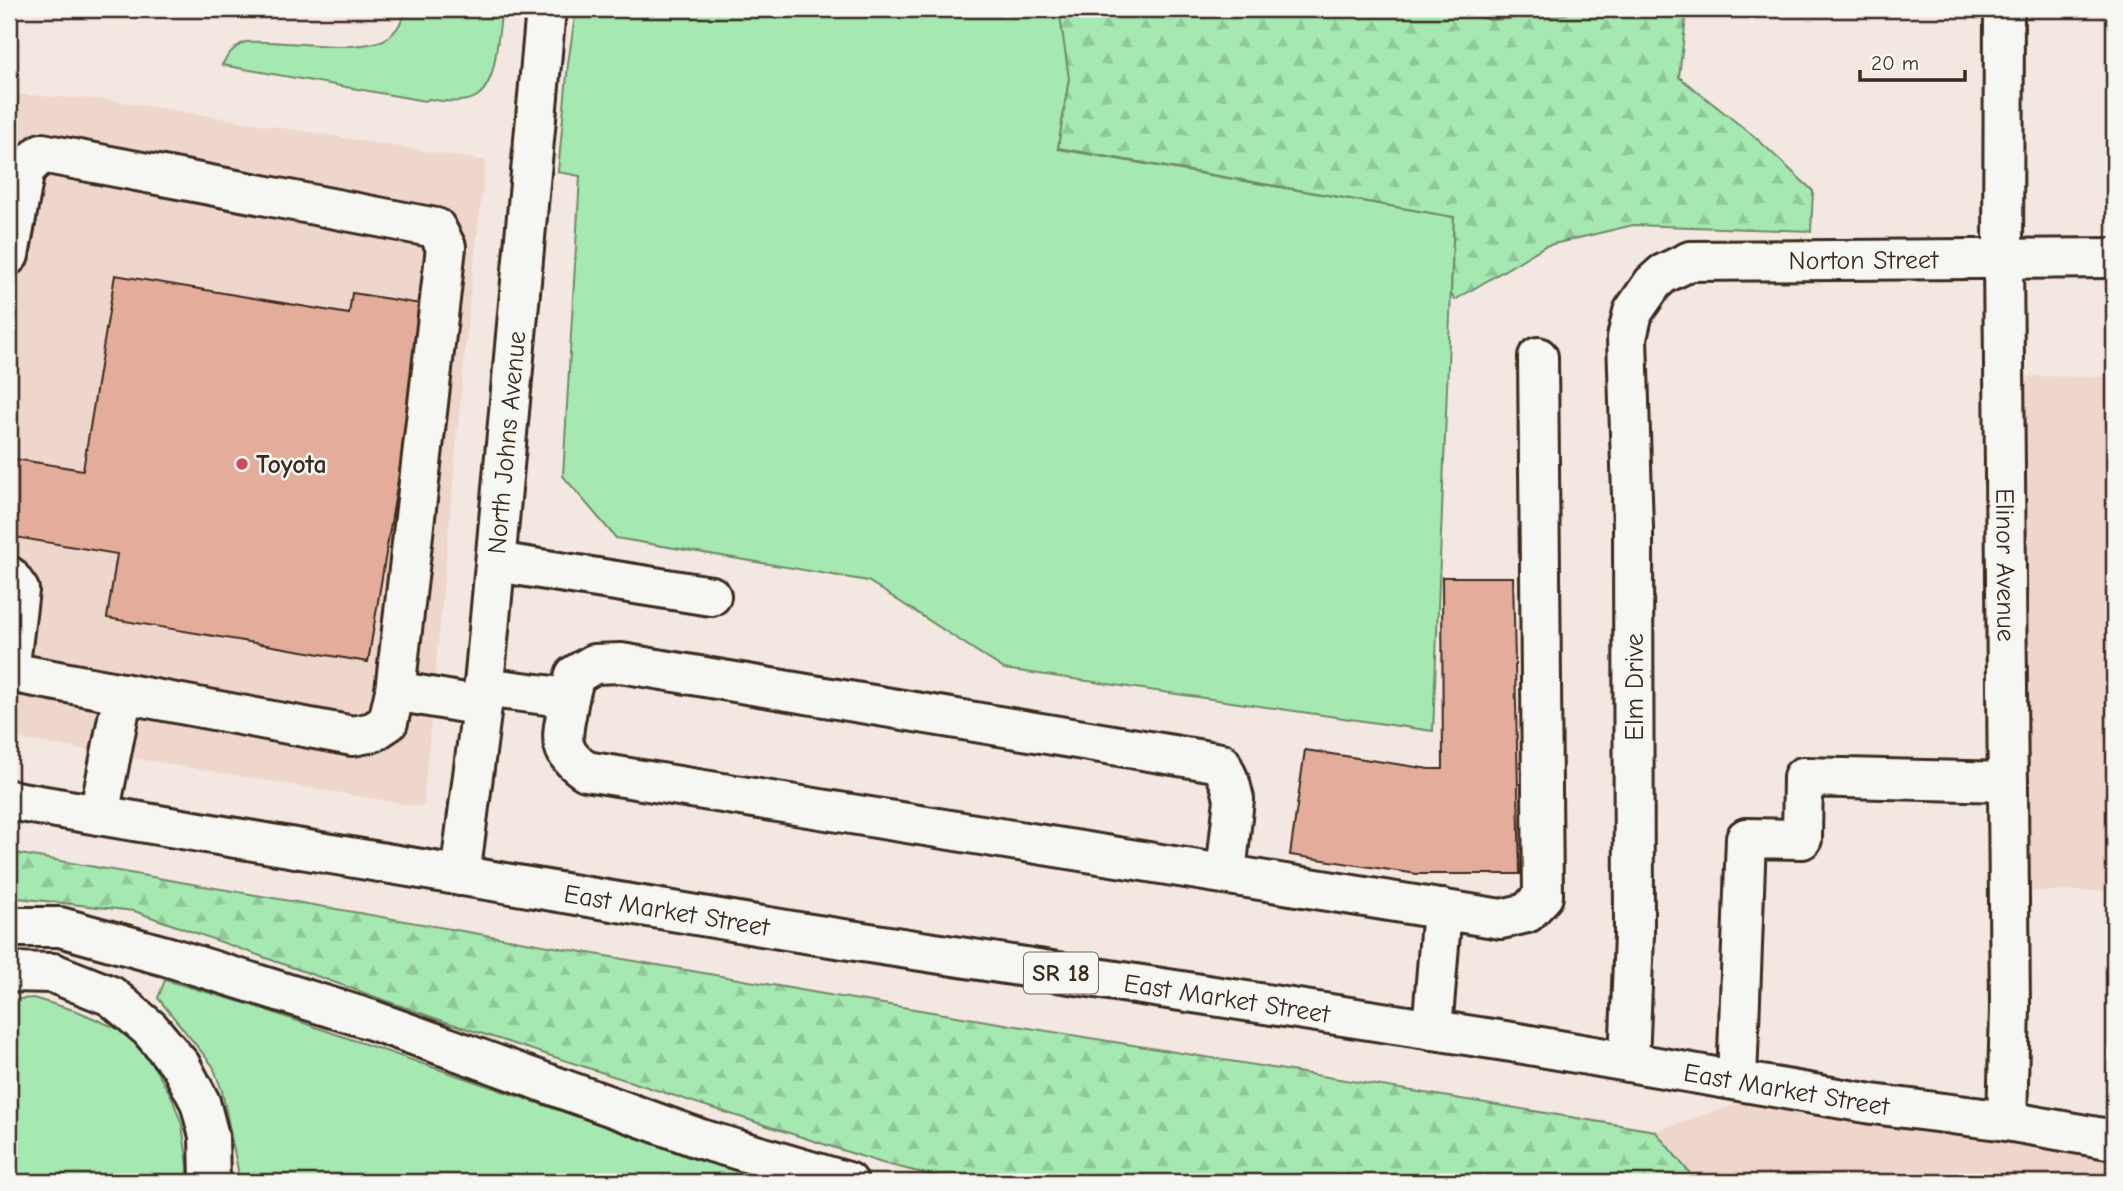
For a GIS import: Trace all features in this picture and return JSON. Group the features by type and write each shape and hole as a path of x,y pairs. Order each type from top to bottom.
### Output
{"main road":[{"name":"North Johns Avenue","path":"460,876 496,562 546,9"},
{"name":"Elinor Avenue","path":"2004,9 2003,258 2010,1008 2007,1121"},
{"path":"9,255 25,169 42,153 436,228 446,247 395,691 388,722 373,732 353,736 9,672 19,590 9,576"},
{"name":"Norton Street","path":"1633,312 1663,274 1690,261 2114,258"},
{"name":"Elm Drive","path":"1629,1062 1634,935 1633,542 1626,366 1627,338 1633,312"},
{"path":"1226,874 1234,799 1221,763 621,663 594,664 575,675 562,744 572,761 586,771 1501,919 1528,913 1543,895 1538,357"},
{"path":"496,562 711,596"},
{"path":"395,691 482,697 569,698"},
{"path":"99,815 123,693"},
{"path":"1737,1080 1746,838 1802,839 1803,777 2008,782"},
{"name":"East Market Street","path":"9,800 798,932 1432,1030 1872,1104 2007,1121 2114,1140"},
{"path":"1432,1030 1442,909"},
{"path":"9,927 60,927 169,957 372,1020 701,1139 848,1182"},
{"path":"9,972 53,973 111,996 150,1028 181,1066 200,1102 209,1136 211,1182"}],"shaded area":[{"path":"9,94 110,100 486,161 471,286 423,807 9,737"},
{"path":"2015,376 2114,377 2114,891 2017,891"},
{"path":"1759,1097 2114,1151 2114,1182 1697,1182 1655,1131"}],"green space":[{"path":"408,9 501,9 493,69 484,90 468,100 425,101 222,65 231,52 245,42 351,46 381,41 394,32"},
{"path":"576,9 1061,9 1069,78 1058,149 1454,217 1433,731 1004,669 868,581 616,538 563,476 580,176 558,172"},
{"path":"1059,9 1456,9 1490,20 1567,14 1572,9 1687,9 1679,77 1755,137 1813,191 1811,231 1633,225 1545,246 1455,300 1451,294 1454,217 1058,148 1069,78"},
{"path":"1457,9 1572,9 1567,14 1490,20"},
{"path":"9,852 835,996 1655,1131 1697,1182 959,1182 882,1163 443,1021 134,911 9,897"},
{"path":"165,980 251,1005 776,1182 235,1182 238,1170 222,1091 213,1066 158,998"},
{"path":"33,998 77,1011 125,1032 152,1064 171,1095 182,1125 188,1166 187,1182 9,1182 9,1000"}],"building":[{"name":"Toyota","path":"115,275 349,314 352,293 427,305 368,662 107,618 117,554 9,536 9,458 83,470"},
{"path":"1442,577 1513,577 1520,874 1417,874 1290,855 1305,750 1443,769"}],"place":[{"name":"Toyota","path":"242,464"}]}
